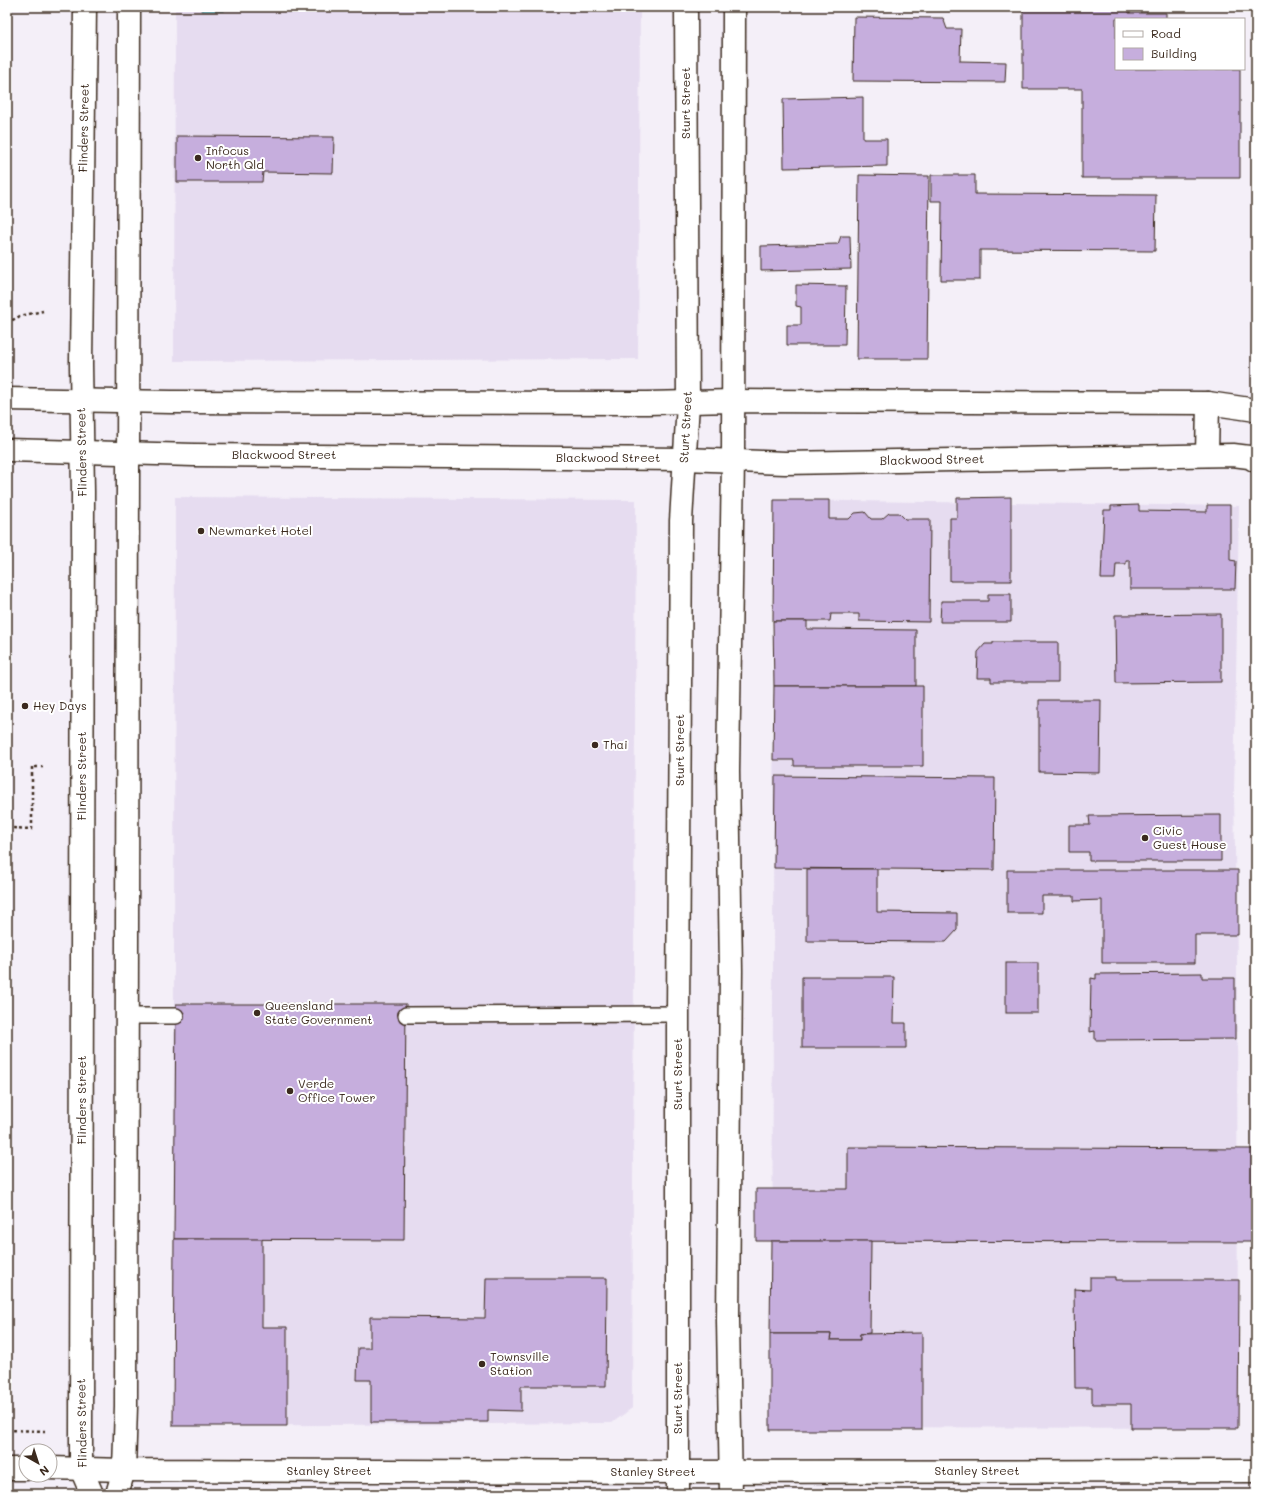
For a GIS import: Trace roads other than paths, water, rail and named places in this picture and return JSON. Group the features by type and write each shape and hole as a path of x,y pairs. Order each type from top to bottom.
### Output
{"main road":[{"name":"Flinders Street","path":"85,7 81,400 83,452 81,1469 92,1494"},
{"path":"116,1494 124,1470 129,454 127,402 129,7"},
{"name":"Sturt Street","path":"678,1494 678,1014 681,521 688,402 686,7"},
{"path":"731,1494 728,1312 731,971 728,771 733,461 734,7"},
{"path":"7,399 127,402 733,401 1208,403 1256,410"},
{"path":"1207,455 1208,403"},
{"name":"Blackwood Street","path":"7,450 129,454 685,458 785,463 1207,455 1242,456 1256,460"},
{"name":"Stanley Street","path":"58,1468 124,1470 677,1472 1256,1471"},
{"path":"7,1469 18,1469"}],"lane":[{"path":"406,1015 678,1014"},
{"path":"127,1016 176,1016"}],"water":[{"path":"202,7 224,7 224,11 202,11"}],"place":[{"name":"Infocus North Qld","path":"198,158"},
{"name":"Newmarket Hotel","path":"201,531"},
{"name":"Hey Days","path":"25,706"},
{"name":"Thai","path":"595,745"},
{"name":"Civic Guest House","path":"1145,838"},
{"name":"Queensland State Government","path":"257,1013"},
{"name":"Verde Office Tower","path":"290,1091"},
{"name":"Townsville Station","path":"482,1364"}]}
